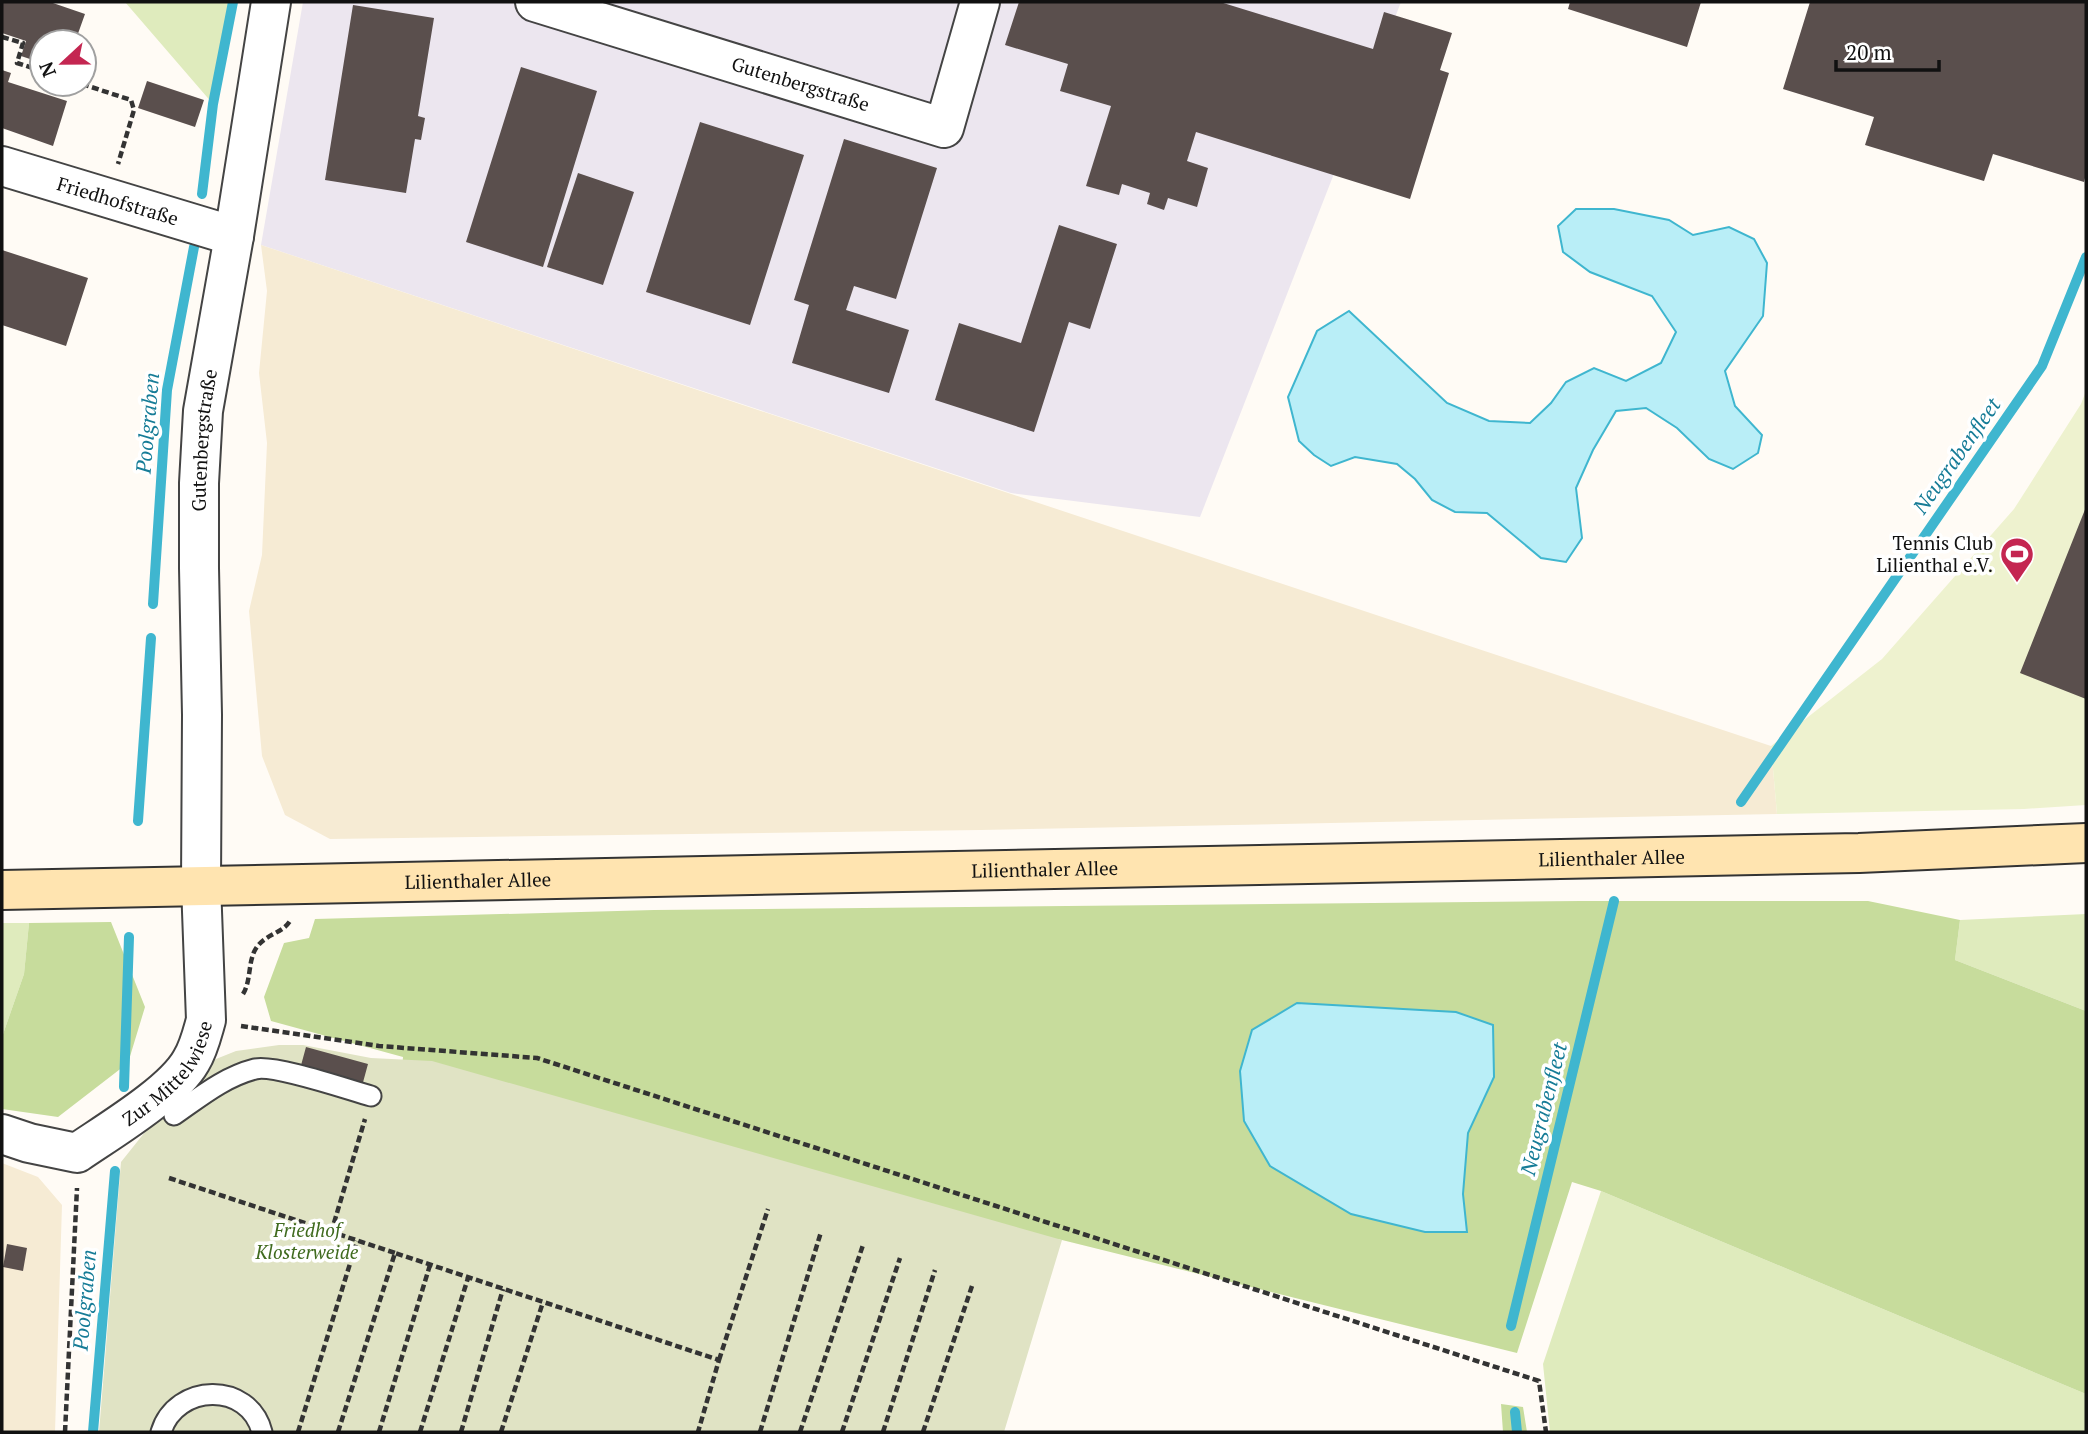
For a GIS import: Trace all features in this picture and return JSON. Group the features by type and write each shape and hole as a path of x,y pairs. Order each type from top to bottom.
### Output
{"main road":[{"name":"Lilienthaler Allee","path":"2,890 1859,853 2086,843"}],"street":[{"name":"Gutenbergstraße","path":"201,884 199,483 203,411 271,2"},
{"name":"Gutenbergstraße","path":"534,2 944,128 980,2"},
{"name":"Friedhofstraße","path":"2,166 234,236"},
{"name":"Zur Mittelwiese","path":"77,1153 154,1098 190,1063 206,1020 201,884"},
{"path":"2,1134 77,1153"}],"lane":[{"path":"174,1115 219,1083 257,1068 298,1074 371,1096"},
{"path":"161,1432 174,1409 189,1398 206,1394 223,1395 240,1401 253,1413 262,1432"}],"path":[{"path":"2,37 23,43 17,62 28,66"},
{"path":"98,89 131,100 134,110 108,198"},
{"path":"206,1020 229,1009 239,1000 246,991 256,949 266,938 289,925 293,884"},
{"path":"206,1020 379,1046 537,1058 1539,1381 1546,1432"},
{"path":"331,1233 371,1096"},
{"path":"65,1432 78,1218 77,1153"},
{"path":"169,1178 719,1360"},
{"path":"698,1432 768,1209"},
{"path":"760,1432 821,1232"},
{"path":"298,1432 357,1241"},
{"path":"800,1432 863,1245"},
{"path":"338,1432 394,1253"},
{"path":"842,1432 900,1258"},
{"path":"379,1432 430,1265"},
{"path":"883,1432 935,1270"},
{"path":"420,1432 468,1278"},
{"path":"923,1432 972,1286"},
{"path":"461,1432 503,1289"},
{"path":"501,1432 543,1302"}],"shaded area":[{"path":"303,2 1401,2 1200,517 1011,493 261,245"},
{"path":"261,245 1771,746 1777,814 980,830 330,839 285,815 262,756 249,611 262,555 267,443 259,373 267,291"},
{"path":"2,1163 38,1177 62,1205 55,1432 2,1432"}],"green space":[{"path":"125,2 233,2 213,104"},
{"name":"Tennis Club Lilienthal e.V.","path":"2086,391 2086,805 2024,809 1777,814 1771,746 1882,659 2014,509 2081,404"},
{"path":"1581,901 1868,901 1960,920 1955,960 2086,1011 2086,1394 1601,1191 1572,1182 1517,1353 1062,1240 396,1138 403,1057 271,1021 264,997 284,943 309,938 315,919 654,910","holes":["1297,1003 1494,1078 1468,1133 1463,1194 1466,1232 1240,1071 1252,1030"]},
{"path":"2086,914 2086,1011 1955,960 1960,920"},
{"path":"111,922 145,1007 128,1063 58,1117 2,1109 2,1037 24,974 29,923"},
{"path":"2,923 29,923 24,974 2,1037"},
{"name":"Friedhof Klosterweide","path":"279,1045 303,1045 371,1058 432,1061 1062,1240 1004,1432 99,1432 121,1162 177,1092 211,1061 236,1051"},
{"path":"1601,1191 2086,1394 2086,1432 1550,1432 1543,1364"},
{"path":"1501,1404 1523,1407 1527,1432 1503,1432"}],"water":[{"path":"1576,209 1614,209 1669,220 1693,235 1729,227 1754,239 1767,263 1763,316 1725,371 1735,406 1762,435 1758,453 1733,469 1709,459 1677,428 1646,408 1616,411 1593,450 1576,488 1582,538 1566,562 1541,558 1487,513 1455,512 1432,500 1415,479 1397,464 1355,457 1331,466 1299,441 1288,397 1317,331 1349,311 1447,403 1489,421 1530,423 1551,403 1566,382 1594,368 1626,381 1661,363 1676,332 1652,296 1590,272 1563,252 1558,226"},
{"path":"1297,1003 1456,1012 1493,1025 1494,1077 1468,1133 1463,1194 1467,1232 1425,1232 1351,1214 1270,1166 1244,1121 1240,1071 1252,1030"}],"building":[{"path":"2,2 50,2 85,14 80,28 28,28 28,58 21,56 26,41 2,33"},
{"path":"1019,2 1220,2 1373,49 1384,12 1452,33 1440,70 1449,73 1410,199 1196,132 1187,161 1208,168 1197,207 1168,198 1164,210 1147,204 1150,193 1122,184 1119,195 1086,186 1111,106 1060,91 1068,64 1005,45"},
{"path":"1570,2 1701,2 1687,47 1568,9"},
{"path":"1810,2 2086,2 2084,182 1993,154 1984,181 1865,145 1874,117 1783,89"},
{"path":"353,5 434,18 418,116 425,118 421,140 415,139 406,193 325,180"},
{"path":"521,67 597,91 543,267 466,242"},
{"path":"2,70 11,73 8,82 28,88 28,98 58,98 67,101 53,146 2,128"},
{"path":"147,81 204,100 195,127 138,108"},
{"path":"700,122 804,155 750,325 646,292"},
{"path":"844,139 937,168 896,299 854,286 846,310 909,330 889,393 792,363 809,305 794,300"},
{"path":"578,173 634,192 603,285 547,267"},
{"path":"1059,225 1117,244 1090,329 1069,322 1034,432 935,400 959,323 1021,343"},
{"path":"2,250 88,278 66,346 2,325"},
{"path":"2086,507 2086,699 2020,673"},
{"path":"306,1047 368,1064 362,1086 300,1069"},
{"path":"7,1244 27,1248 23,1271 3,1267"}],"waterway":[{"name":"Poolgraben","path":"202,194 213,104 233,2"},
{"name":"Poolgraben","path":"153,604 167,390 194,247"},
{"name":"Neugrabenfleet","path":"1741,802 2042,366 2086,257"},
{"name":"Poolgraben","path":"138,821 151,638"},
{"name":"Neugrabenfleet","path":"1511,1326 1614,901"},
{"name":"Poolgraben","path":"124,1087 129,937"},
{"name":"Poolgraben","path":"93,1432 115,1171"},
{"name":"Neugrabenfleet","path":"1515,1412 1517,1432"}],"place":[{"name":"Tennis Club Lilienthal e.V.","path":"2017,584"}]}
